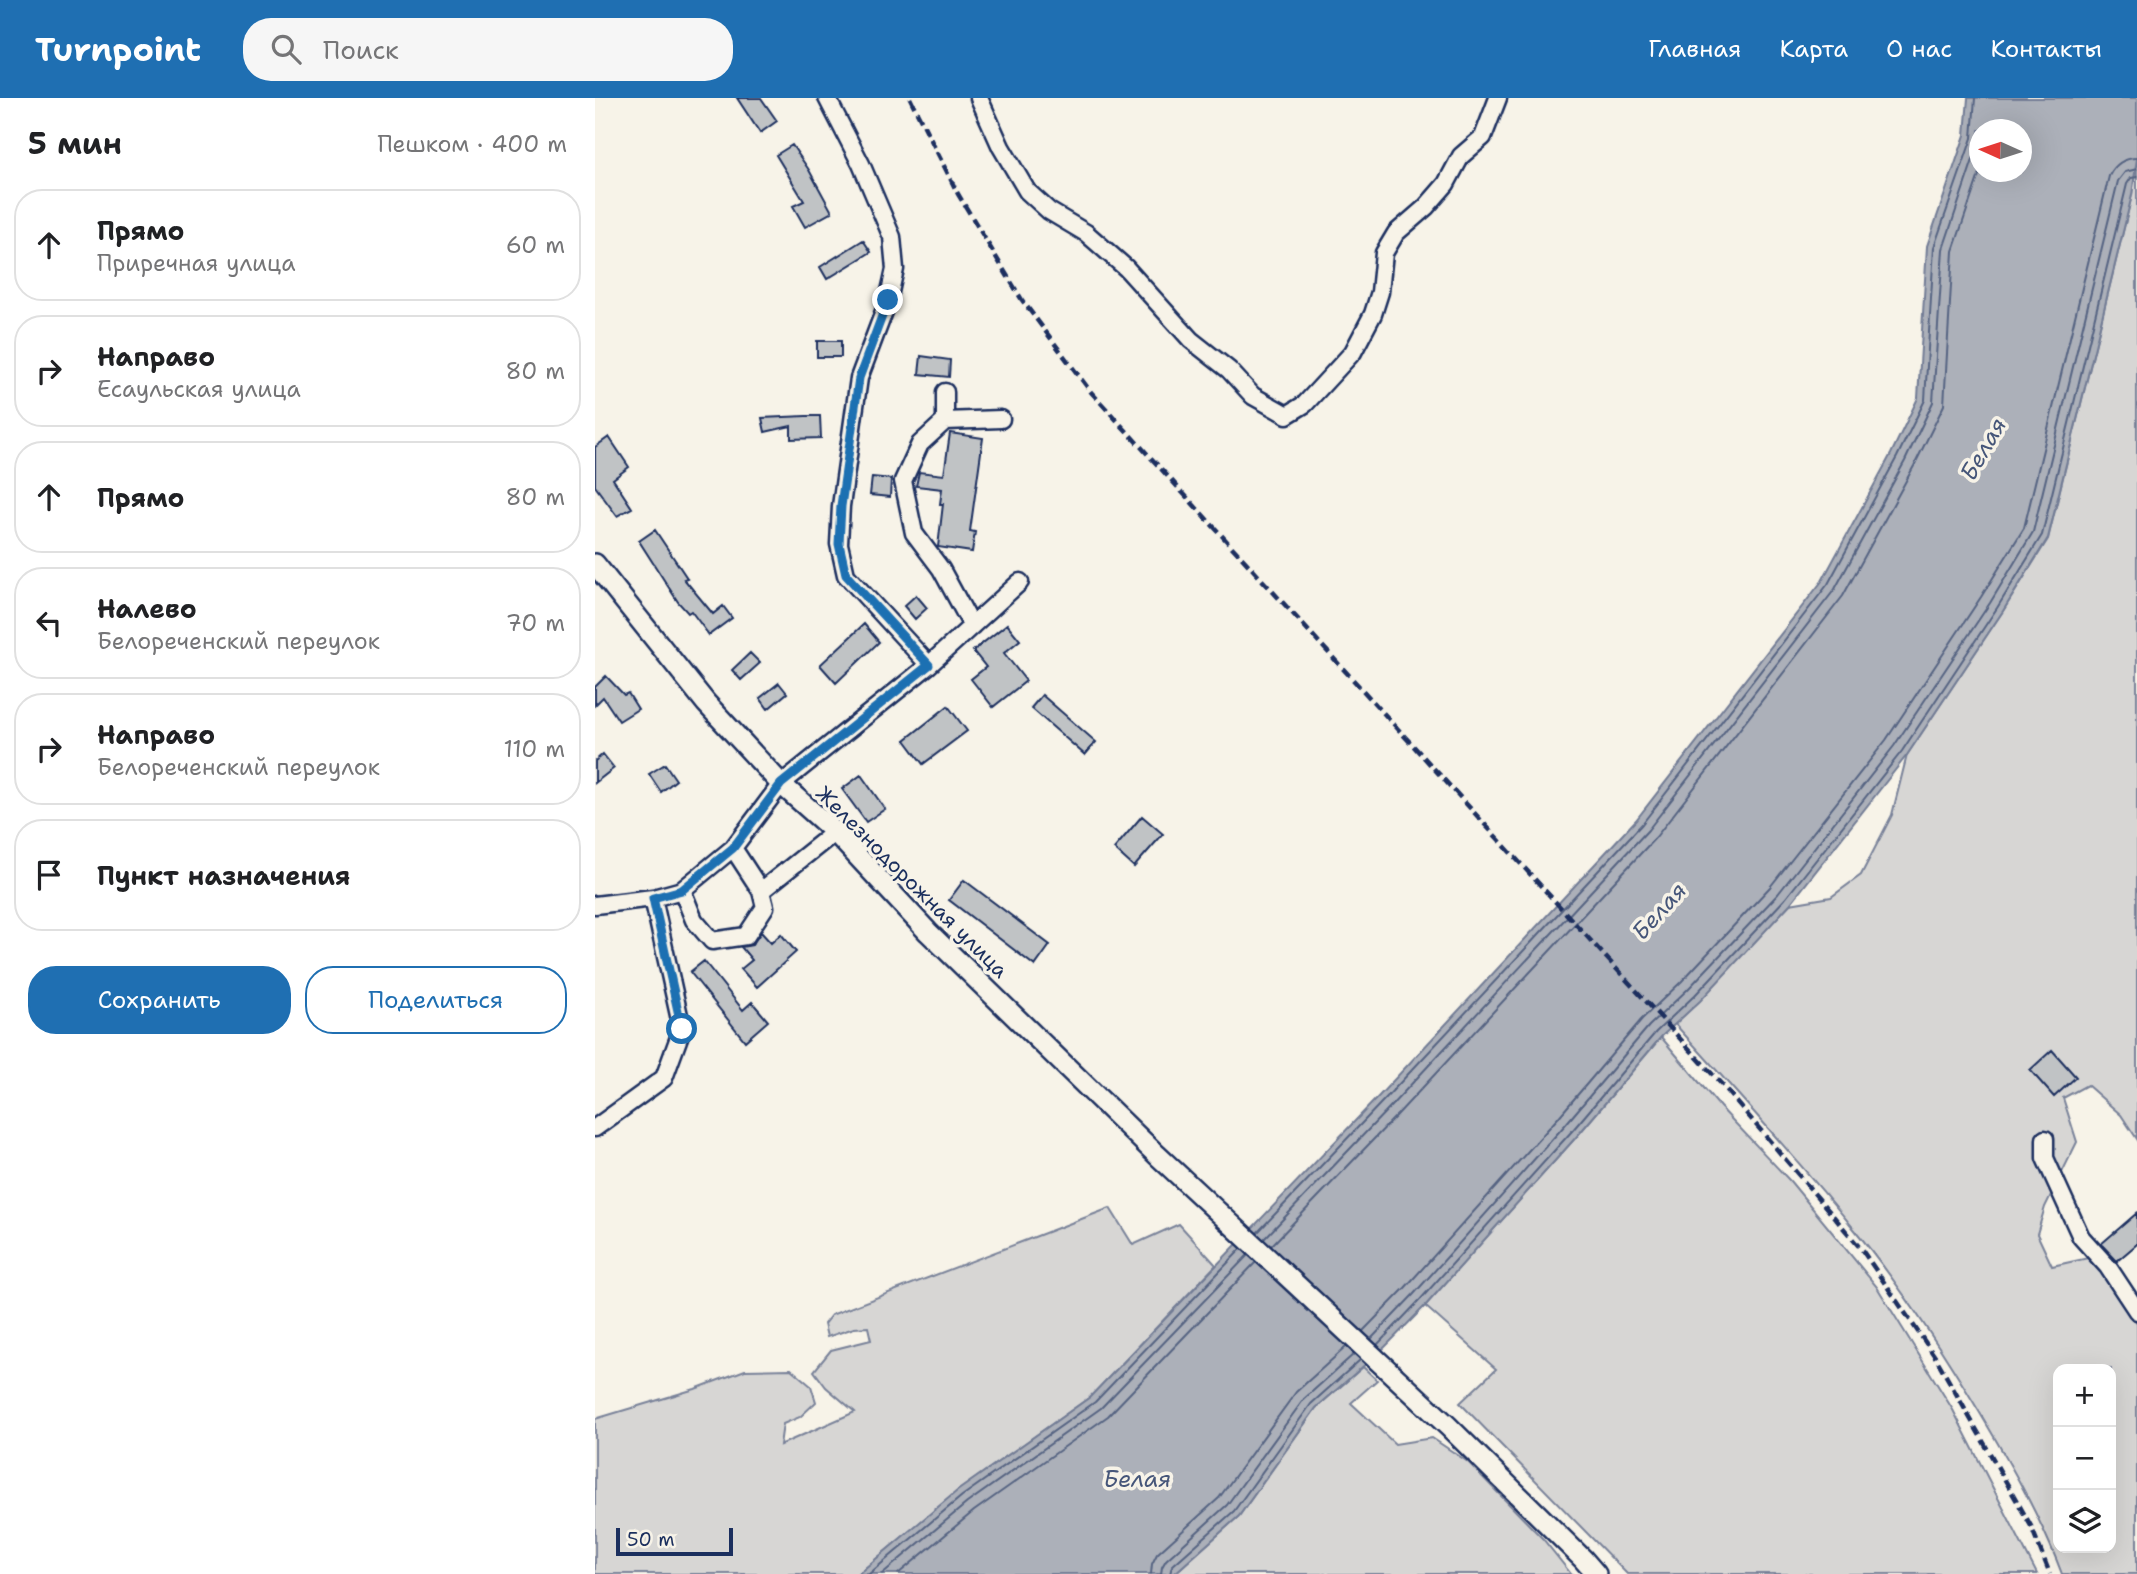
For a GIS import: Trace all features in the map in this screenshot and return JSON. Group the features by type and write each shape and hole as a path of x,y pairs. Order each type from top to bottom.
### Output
{"main road":[{"name":"Железнодорожная улица","path":"595,564 706,703 781,784 835,832 928,932 1157,1155 1448,1426 1595,1574"}],"street":[{"path":"827,98 861,164 892,237 895,269 888,300 859,378 841,506 839,544 846,575 929,665"},
{"path":"979,98 1001,147 1027,191 1049,211 1086,233 1126,268 1191,340 1229,370 1253,396 1287,415 1305,404 1353,352 1373,314 1380,292 1384,253 1396,233 1426,207 1446,184 1461,156 1483,137 1498,98"},
{"path":"945,392 945,421"},
{"path":"972,626 941,569 914,533 903,481 920,444 945,421 1001,419"},
{"path":"595,905 653,898 682,890 733,848 781,784 929,665 1020,582"},
{"path":"761,891 835,832"},
{"path":"682,890 694,920 712,941 746,936 765,907 761,891 733,848"},
{"path":"595,1128 664,1079 682,1029 653,898"},
{"path":"2045,1139 2045,1158 2081,1237 2108,1268 2137,1311"}],"shaded area":[{"path":"2137,158 2137,1139 2121,1115 2087,1085 2063,1098 2077,1142 2045,1207 2037,1234 2052,1266 2088,1258 2110,1282 2137,1323 2137,1574 2062,1574 2054,1553 2116,1553 2116,1364 2053,1364 2053,1551 2003,1452 1950,1364 1902,1293 1829,1198 1675,1024 1790,904 1831,897 1861,875 1892,815 1907,755 2048,539 2132,195"},
{"path":"1661,1037 1720,1107 1790,1181 1877,1287 1953,1410 2037,1574 1627,1574 1460,1403 1496,1369 1425,1306 1578,1135"},
{"path":"1110,1208 1133,1245 1179,1224 1216,1265 1090,1397 958,1491 858,1574 595,1574 595,1419 695,1389 745,1370 791,1369 811,1386 816,1402 800,1417 783,1424 780,1445 855,1412 826,1387 814,1371 831,1350 871,1340 868,1327 854,1328 827,1337 824,1324 831,1315"},
{"path":"1363,1367 1377,1380 1351,1403 1395,1444 1432,1438 1468,1462 1543,1539 1571,1574 1174,1574 1239,1516 1316,1408"}],"water":[{"name":"Белая","path":"1968,98 2137,98 2137,158 2132,195 2048,538 1907,755 1790,904 1700,1001 1661,1037 1578,1135 1425,1306 1385,1347 1316,1408 1239,1516 1174,1574 858,1574 957,1491 1090,1397 1378,1097 1636,820 1822,581 1891,454 1918,398 1927,246 1965,135"}],"building":[{"path":"737,98 761,98 777,121 760,133"},
{"path":"792,145 832,212 805,227 793,206 804,201 776,155"},
{"path":"863,240 871,252 827,279 820,267"},
{"path":"817,341 841,341 841,357 817,357"},
{"path":"921,356 950,360 949,377 919,374"},
{"path":"820,416 821,438 791,439 791,426 765,432 762,418"},
{"path":"950,433 983,438 970,531 975,532 972,552 938,547 942,489 916,486 919,472 944,475"},
{"path":"609,437 629,467 613,479 632,508 617,516 595,486 595,447"},
{"path":"872,477 891,479 890,497 870,495"},
{"path":"655,530 687,578 684,579 713,614 723,606 732,618 709,635 691,611 688,613 678,602 639,541"},
{"path":"916,595 927,608 915,619 904,606"},
{"path":"864,624 879,642 836,683 820,665"},
{"path":"1007,624 1020,640 1004,653 1026,681 993,707 971,679 986,667 973,651"},
{"path":"750,653 760,663 741,680 732,670"},
{"path":"606,676 624,695 628,693 638,709 619,721 603,697 595,705 595,687"},
{"path":"779,683 787,693 768,709 760,698"},
{"path":"1042,695 1096,742 1085,755 1031,708"},
{"path":"948,706 967,731 923,764 905,740"},
{"path":"603,754 614,768 595,783 595,761"},
{"path":"665,764 676,780 661,792 649,774"},
{"path":"861,775 885,809 866,822 842,789"},
{"path":"1142,816 1163,834 1134,867 1114,849"},
{"path":"964,880 1050,945 1035,966 949,900"},
{"path":"761,932 771,943 781,934 796,952 757,987 741,969 752,960 741,947 752,945"},
{"path":"704,961 743,1010 752,1002 768,1021 745,1041 690,972"},
{"path":"2052,1050 2076,1077 2054,1097 2030,1070"},
{"path":"2137,1213 2137,1244 2117,1261 2101,1244"}],"railway":[{"path":"910,98 958,194 1022,300 1091,392 1725,1088 1862,1250 1936,1358 2031,1526 2050,1574"}],"route":[{"path":"682,1029 653,898 682,890 733,848 781,784 929,665 846,575 839,544 841,506 859,378 888,300"}]}
